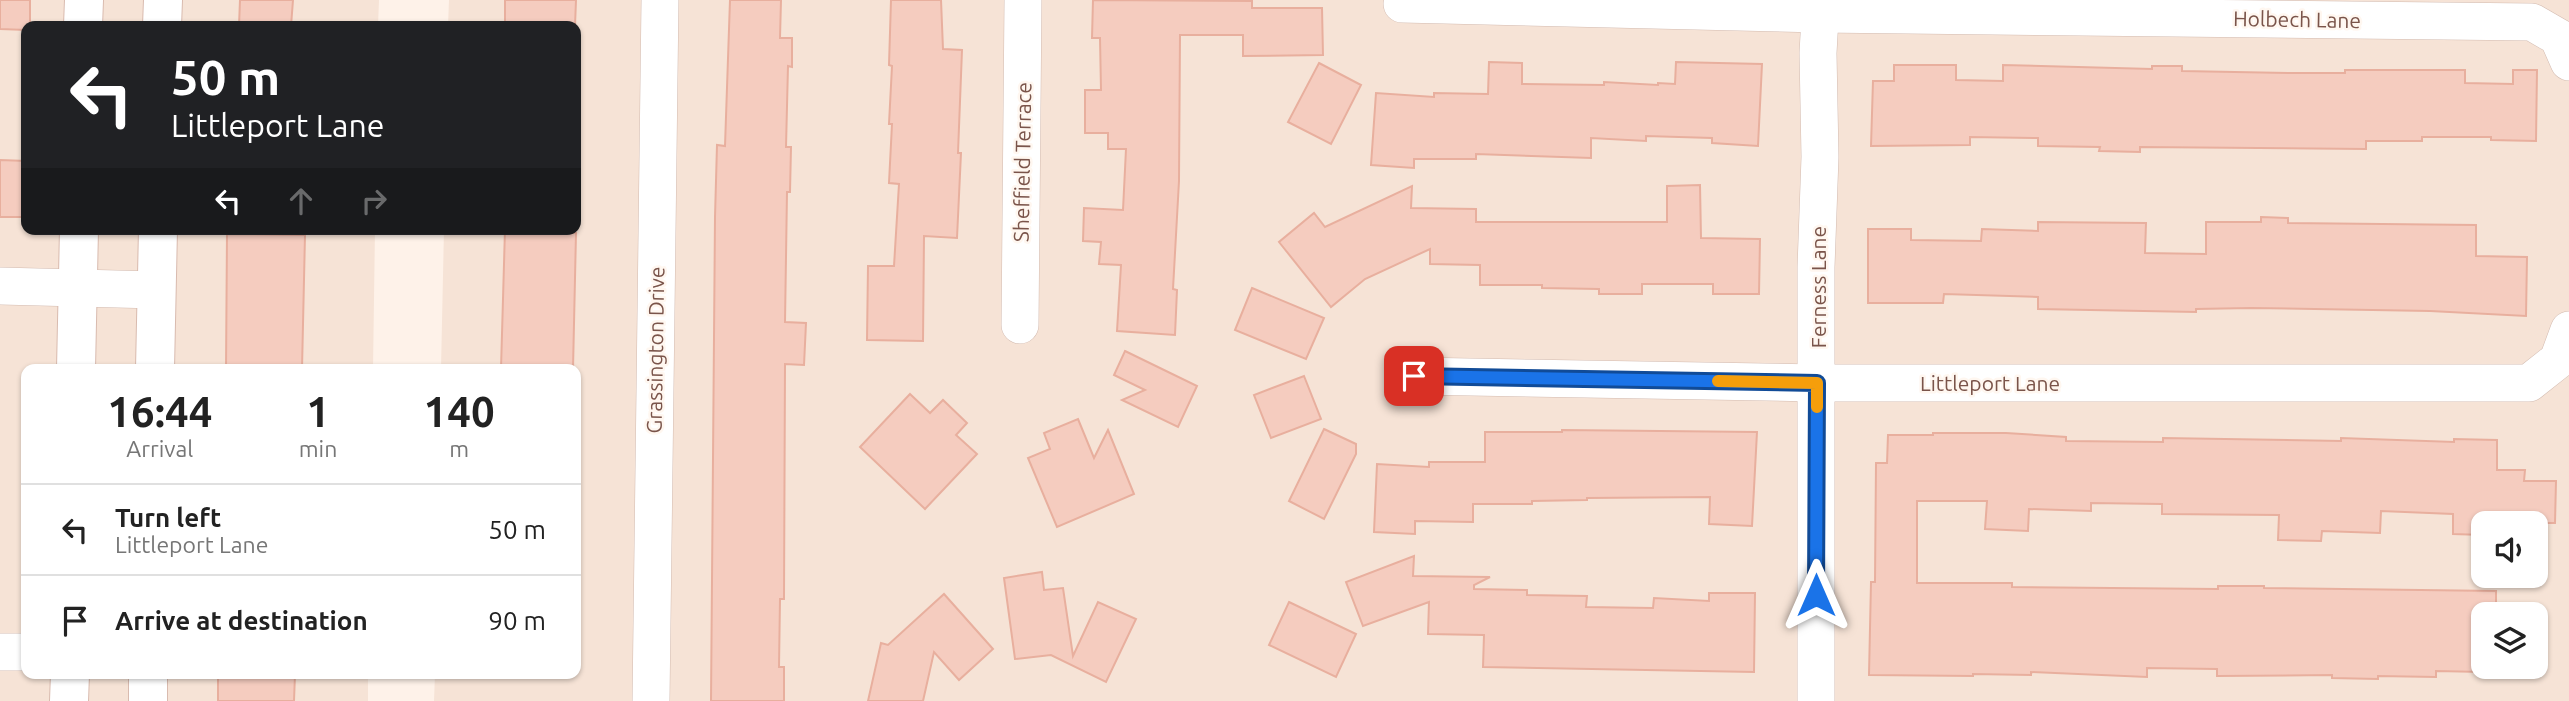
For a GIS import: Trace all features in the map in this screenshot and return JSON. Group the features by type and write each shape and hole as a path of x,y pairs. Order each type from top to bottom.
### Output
{"main road":[{"path":"83,21 84,0"},
{"path":"162,21 163,0"},
{"path":"76,364 79,235"},
{"path":"155,364 158,235"},
{"path":"69,701 70,679"},
{"path":"148,679 148,701"}],"street":[{"name":"Grassington Drive","path":"651,701 660,0"},
{"name":"Sheffield Terrace","path":"1020,325 1023,0"},
{"name":"Holbech Lane","path":"1402,4 1821,7 2532,22 2563,50"},
{"name":"Ferness Lane","path":"1816,701 1816,267 1820,157 1818,53 1821,7"},
{"path":"0,286 156,290"},
{"name":"Littleport Lane","path":"1414,376 1817,383 2529,383 2564,345"},
{"path":"0,652 21,652"}],"shaded area":[{"path":"0,0 379,0 378,21 21,21 21,235 375,235 373,364 21,364 21,679 368,679 368,701 0,701"},
{"path":"449,0 2569,0 2569,701 434,701 435,679 581,679 581,364 441,364 444,235 581,235 581,21 448,21"}],"building":[{"path":"0,0 30,0 30,21 21,21 21,30 0,29"},
{"path":"240,0 293,0 291,21 239,21"},
{"path":"505,0 576,0 575,21 505,21"},
{"path":"730,0 781,0 780,38 792,38 792,67 788,66 786,147 791,147 790,192 787,192 785,322 806,323 804,365 785,364 784,599 780,599 779,667 784,667 784,701 711,701 715,217 717,145 725,146"},
{"path":"891,0 941,0 943,49 962,50 957,238 924,236 923,341 867,340 868,266 894,266 899,184 889,183 892,124 889,124"},
{"path":"1093,0 1252,1 1252,8 1322,8 1323,55 1243,56 1243,35 1180,35 1179,181 1173,289 1177,290 1175,335 1117,331 1121,265 1099,264 1101,242 1083,241 1084,208 1123,210 1126,149 1108,149 1108,133 1085,133 1085,90 1101,90 1100,38 1092,38"},
{"path":"1489,62 1522,63 1522,84 1604,85 1604,82 1675,84 1676,62 1762,64 1758,146 1712,143 1712,138 1646,136 1646,141 1591,138 1591,158 1476,154 1476,159 1414,159 1414,168 1371,165 1376,93 1434,97 1434,93 1488,94"},
{"path":"1319,63 1361,85 1331,144 1288,122"},
{"path":"1894,65 1956,65 1956,80 2003,81 2003,65 2152,69 2152,66 2182,66 2182,71 2292,73 2465,70 2465,83 2513,84 2513,70 2537,70 2536,141 2491,140 2491,137 2422,137 2422,141 2366,141 2366,149 2140,147 2140,152 2099,151 2100,147 2038,146 2038,138 1970,137 1970,145 1871,146 1873,81 1894,81"},
{"path":"0,160 21,161 21,217 0,217"},
{"path":"1700,185 1701,238 1760,239 1759,294 1713,294 1713,284 1642,284 1642,294 1599,294 1599,289 1542,288 1542,285 1480,285 1480,265 1430,264 1430,249 1365,279 1331,307 1279,242 1314,213 1325,227 1412,186 1411,208 1476,209 1476,222 1667,222 1667,186"},
{"path":"2261,217 2288,218 2288,223 2476,225 2476,256 2527,257 2526,316 2430,311 2251,308 2196,309 2196,312 2038,309 2038,297 1944,294 1943,303 1868,303 1868,229 1911,229 1911,240 1981,241 1982,229 2038,231 2038,222 2146,223 2145,253 2206,254 2206,222 2261,222"},
{"path":"227,235 305,235 302,364 226,364"},
{"path":"505,235 576,235 573,364 501,364"},
{"path":"1252,288 1324,318 1306,359 1235,330"},
{"path":"1125,351 1197,386 1178,427 1122,400 1145,390 1114,375"},
{"path":"1304,376 1321,419 1271,438 1254,395"},
{"path":"910,394 930,413 943,400 967,423 956,435 977,454 925,509 860,447"},
{"path":"1078,419 1094,458 1108,430 1134,494 1057,527 1028,458 1050,449 1044,433"},
{"path":"1324,429 1356,444 1356,454 1324,519 1289,501"},
{"path":"1485,432 1757,432 1752,526 1709,524 1710,497 1587,498 1532,501 1532,504 1473,504 1473,522 1415,521 1415,534 1374,532 1377,464 1429,467 1429,462 1485,462"},
{"path":"2006,433 2066,437 2066,441 2163,442 2163,438 2341,441 2341,438 2454,442 2454,439 2497,440 2497,470 2525,470 2524,481 2556,481 2555,523 2548,523 2548,511 2471,511 2471,535 2453,534 2453,514 2381,511 2380,533 2322,531 2321,541 2278,540 2279,515 2162,514 2162,504 2091,503 2091,511 2029,509 2028,531 1985,529 1987,501 1917,501 1917,583 2012,583 2012,587 2218,589 2218,586 2264,586 2496,591 2496,602 2471,602 2471,672 2436,671 2436,677 2378,676 2378,679 2332,678 2332,675 2217,676 2217,669 2147,668 2147,677 2031,672 2031,675 1869,675 1871,582 1875,582 1876,463 1887,463 1888,435"},
{"path":"1414,556 1413,576 1490,577 1474,585 1474,589 1527,590 1527,595 1587,596 1586,607 1653,608 1654,598 1709,601 1709,593 1755,593 1754,672 1483,667 1484,635 1428,634 1429,602 1363,626 1346,582"},
{"path":"1042,572 1044,590 1063,588 1073,656 1098,602 1136,619 1106,682 1051,655 1015,659 1004,578"},
{"path":"944,594 993,649 959,680 934,652 923,701 868,701 881,643 888,645"},
{"path":"1289,602 1356,634 1336,677 1269,645"},
{"path":"218,679 295,679 294,701 218,701"}],"slow traffic":[{"path":"1718,381 1817,383 1817,407"}],"route":[{"path":"1414,376 1817,383 1816,595"}]}
